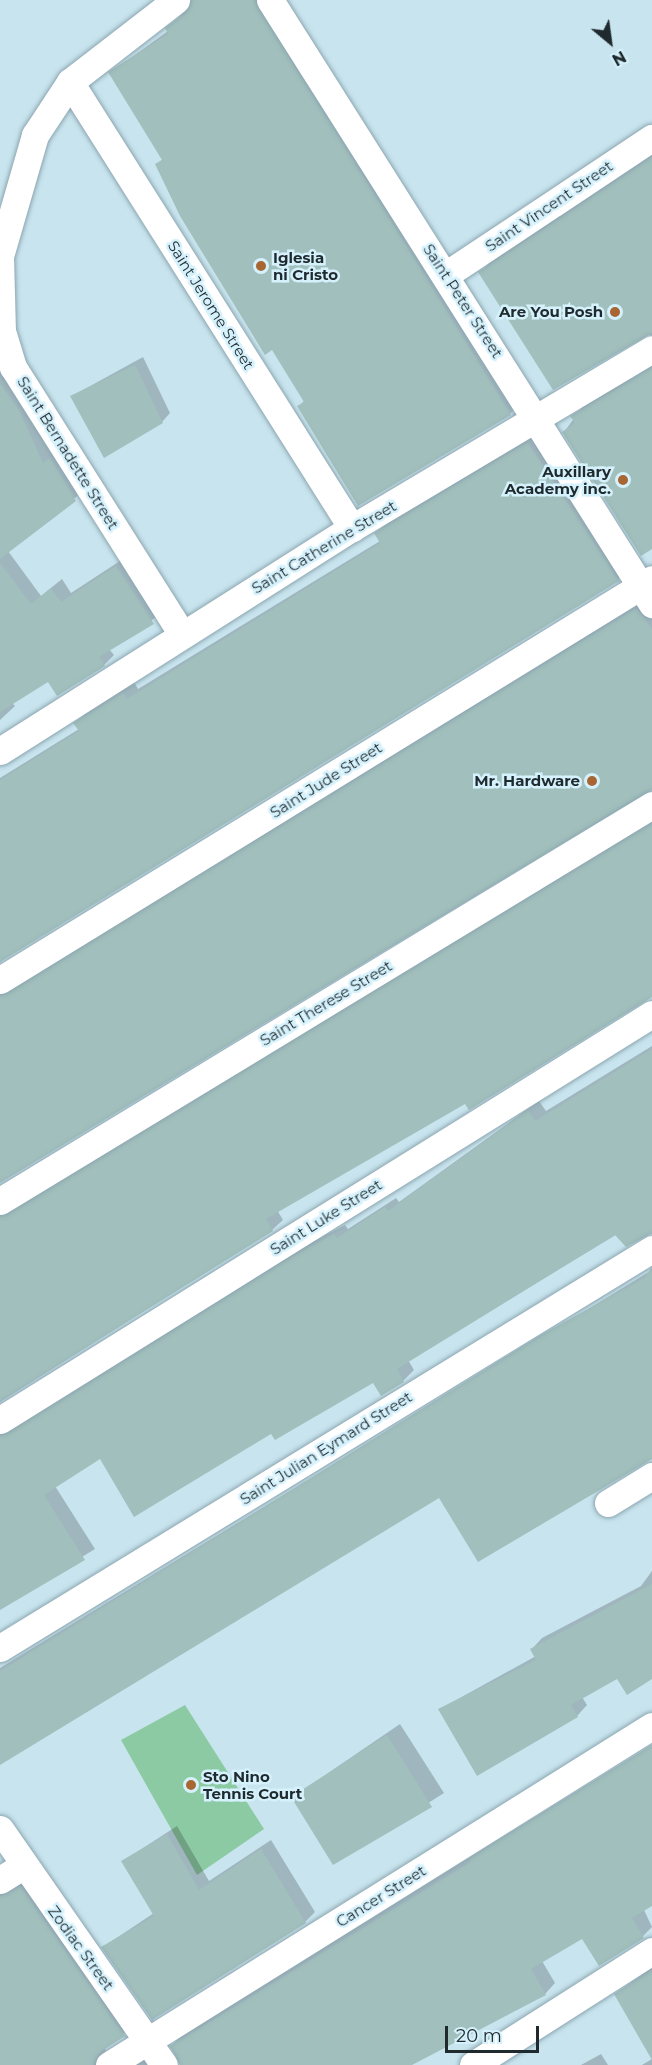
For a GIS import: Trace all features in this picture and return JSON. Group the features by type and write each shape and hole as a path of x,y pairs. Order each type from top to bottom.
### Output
{"street":[{"name":"Saint Bernadette Street","path":"176,0 70,82 35,135 7,219 0,256 2,331 13,367 182,634"},
{"name":"Saint Peter Street","path":"270,0 648,590"},
{"name":"Saint Jerome Street","path":"70,82 352,528"},
{"name":"Saint Vincent Street","path":"447,274 652,138"},
{"name":"Saint Catherine Street","path":"0,751 352,528 652,349"},
{"name":"Saint Jude Street","path":"0,980 648,590"},
{"name":"Saint Therese Street","path":"0,1201 652,805"},
{"name":"Saint Luke Street","path":"0,1420 652,1014"},
{"name":"Saint Julian Eymard Street","path":"0,1648 652,1249"},
{"path":"608,1503 652,1476"},
{"name":"Cancer Street","path":"110,2065 652,1726"},
{"name":"Zodiac Street","path":"0,1829 11,1873 148,2041 164,2065"},
{"path":"473,2065 652,1951"}],"green space":[{"name":"Sto Nino Tennis Court","path":"185,1705 264,1829 197,1875 121,1740"}],"building":[{"path":"191,0 254,0 511,415 358,506 297,406 304,402 272,350 265,355 180,216 155,164 162,160 108,72 168,34 165,28 186,12"},
{"path":"652,157 652,333 553,390 478,272"},
{"path":"135,365 163,423 104,458 70,396"},
{"path":"652,367 652,549 641,556 562,432 575,423 570,416"},
{"path":"0,383 19,410 43,463 50,458 76,501 0,559"},
{"path":"527,442 619,581 0,962 0,780 79,731 73,723 123,692 127,699 380,543 374,533"},
{"path":"0,563 31,604 51,588 61,602 116,566 154,624 99,657 105,666 57,696 48,682 0,712"},
{"path":"636,608 652,629 652,789 0,1183 0,996"},
{"path":"652,823 652,997 469,1110 465,1104 266,1219 273,1231 0,1401 0,1217"},
{"path":"652,1049 652,1233 626,1247 615,1235 397,1369 404,1382 381,1396 373,1383 275,1440 271,1434 134,1517 100,1459 44,1495 85,1560 0,1610 0,1436 289,1258 334,1234 337,1238 385,1207 388,1211 528,1110 535,1121"},
{"path":"652,1267 652,1459 478,1562 439,1498 0,1765 0,1671 539,1336 644,1278"},
{"path":"652,1584 652,1679 627,1695 617,1679 571,1705 578,1717 477,1776 438,1709 536,1660 530,1649"},
{"path":"387,1735 432,1807 333,1865 291,1797"},
{"path":"652,1745 652,1906 632,1918 644,1938 599,1966 582,1939 531,1969 546,1995 412,2065 180,2065 170,2046 471,1862 469,1859"},
{"path":"167,1834 199,1890 261,1849 306,1923 152,2020 101,1947 154,1916 121,1861"},
{"path":"20,1886 125,2036 100,2052 93,2065 0,2065 0,1896"},
{"path":"652,1970 652,2060 614,1994"}],"place":[{"name":"Iglesia ni Cristo","path":"261,266"},
{"name":"Are You Posh","path":"615,312"},
{"name":"Auxillary Academy inc.","path":"623,480"},
{"name":"Mr. Hardware","path":"592,781"},
{"name":"Sto Nino Tennis Court","path":"191,1785"}]}
